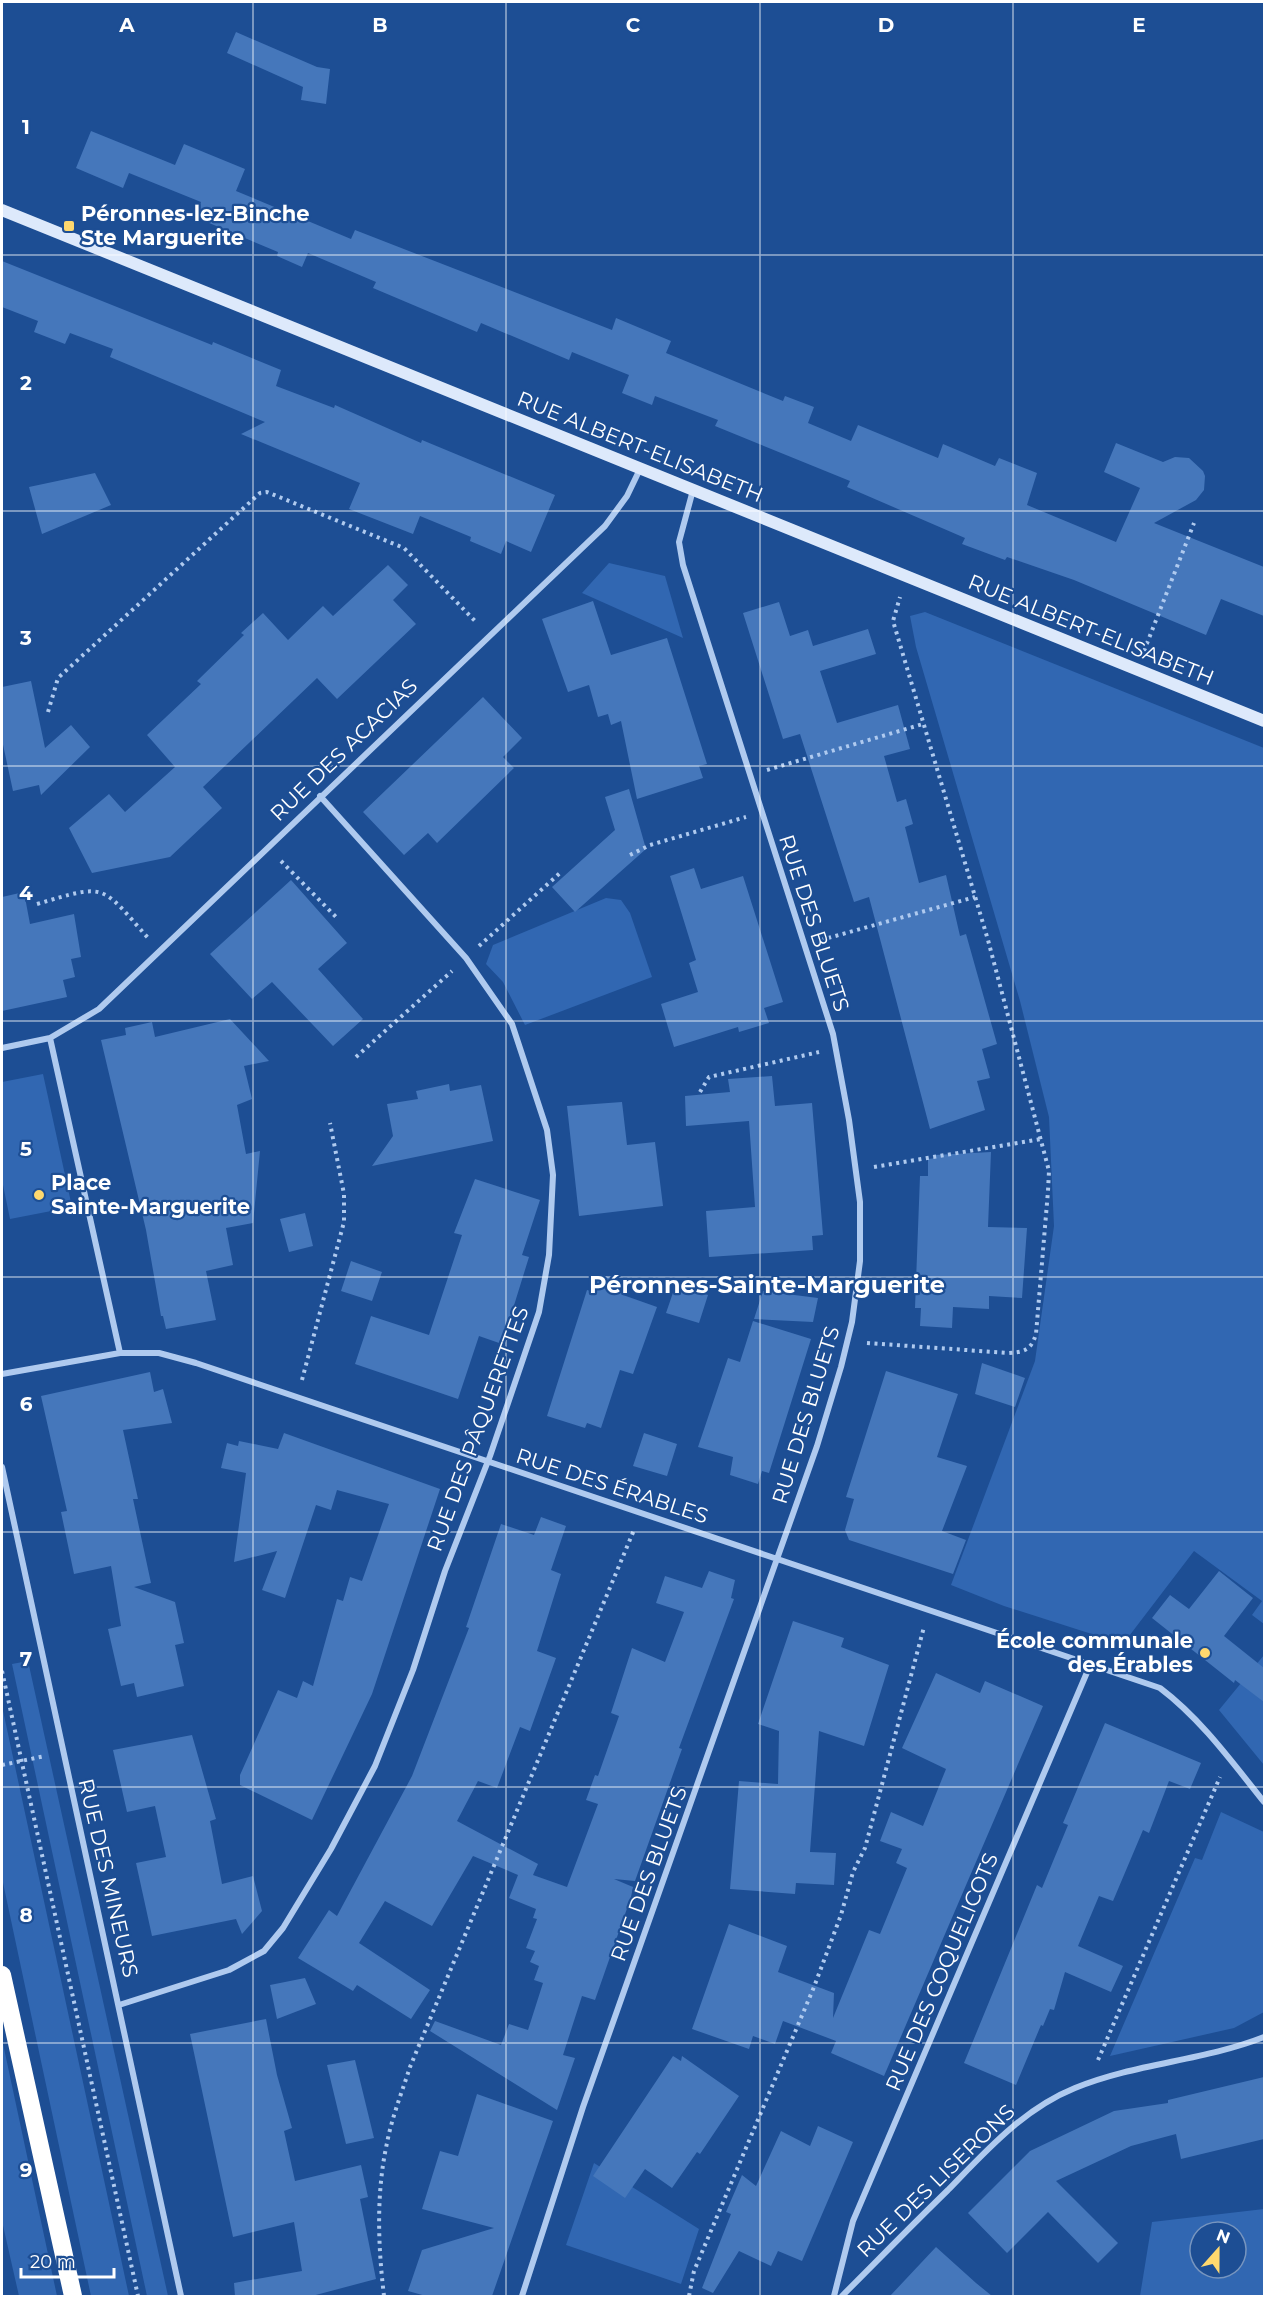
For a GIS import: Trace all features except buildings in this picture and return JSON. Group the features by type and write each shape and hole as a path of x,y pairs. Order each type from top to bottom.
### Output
{"highway":[{"path":"2,1975 73,2296"}],"street":[{"name":"RUE ALBERT-ELISABETH","path":"2,210 1264,721"},
{"name":"RUE DES ACACIAS","path":"50,1038 99,1009 158,949 605,526 627,496 640,468"},
{"name":"RUE DES BLUETS","path":"522,2296 583,2107 817,1446 847,1341 860,1261 861,1202 836,1048 683,564 680,542 693,490"},
{"name":"RUE DES PÂQUERETTES","path":"119,2006 229,1970 264,1951 283,1928 332,1849 375,1766 488,1462 539,1312 549,1255 553,1175 547,1130 512,1024 481,978 320,796"},
{"path":"2,1048 50,1038 120,1353 2,1374"},
{"name":"RUE DES ÉRABLES","path":"120,1353 138,1351 175,1356 1091,1663"},
{"name":"RUE DES MINEURS","path":"2,1467 181,2296"},
{"path":"1091,1663 1160,1688 1182,1705 1264,1802"},
{"name":"RUE DES COQUELICOTS","path":"834,2296 853,2222 1091,1663"},
{"name":"RUE DES LISERONS","path":"842,2296 1001,2136 1036,2108 1088,2083 1242,2046 1264,2037"}],"path":[{"path":"48,712 58,678 260,493 267,492 404,548 488,635"},
{"path":"1137,670 1194,523"},
{"path":"847,1341 1008,1353 1022,1352 1030,1348 1036,1334 1048,1191 1049,1171 1041,1139 975,897 893,621 907,576"},
{"path":"749,776 923,724"},
{"path":"630,855 650,845 761,813"},
{"path":"267,846 337,918"},
{"path":"37,904 86,890 96,890 112,898 158,949"},
{"path":"803,945 975,897"},
{"path":"700,1092 709,1077 836,1048"},
{"path":"297,1398 344,1222 344,1194 330,1123"},
{"path":"856,1170 1041,1139"},
{"path":"384,2296 379,2216 383,2164 404,2086 642,1513"},
{"path":"689,2296 694,2271 814,1987 841,1915 853,1872 865,1848 929,1608"},
{"path":"2,1671 138,2296"},
{"path":"2,1765 63,1752"},
{"path":"1088,2083 1228,1758"}],"shaded area":[{"path":"609,563 665,576 683,638 582,593"},
{"path":"925,612 1264,748 1264,1624 1252,1615 1262,1601 1194,1551 1123,1644 1004,1606 951,1585 1035,1361 1054,1226 1049,1117 1020,1001 916,647 910,616"},
{"path":"606,898 621,900 630,913 652,977 525,1025 503,982 486,964 493,945"},
{"path":"43,1074 72,1207 10,1219 2,1180 2,1082"},
{"path":"1264,1655 1264,1765 1219,1710"},
{"path":"28,1661 168,2296 147,2296 12,1664"},
{"path":"2,1706 129,2296 91,2296 2,1878"},
{"path":"1221,1812 1264,1832 1264,2012 1234,2028 1110,2056 1195,1858 1202,1860"},
{"path":"2,2039 57,2296 19,2296 2,2221"},
{"path":"594,2163 699,2229 681,2284 566,2245"},
{"path":"1264,2209 1264,2296 1140,2296 1152,2222"}],"place":[{"name":"Péronnes-lez-Binche Ste Marguerite","path":"69,226"},
{"name":"Place Sainte-Marguerite","path":"39,1195"},
{"name":"École communale des Érables","path":"1205,1653"}],"district":[{"name":"Péronnes-Sainte-Marguerite","path":"767,1285"}]}
